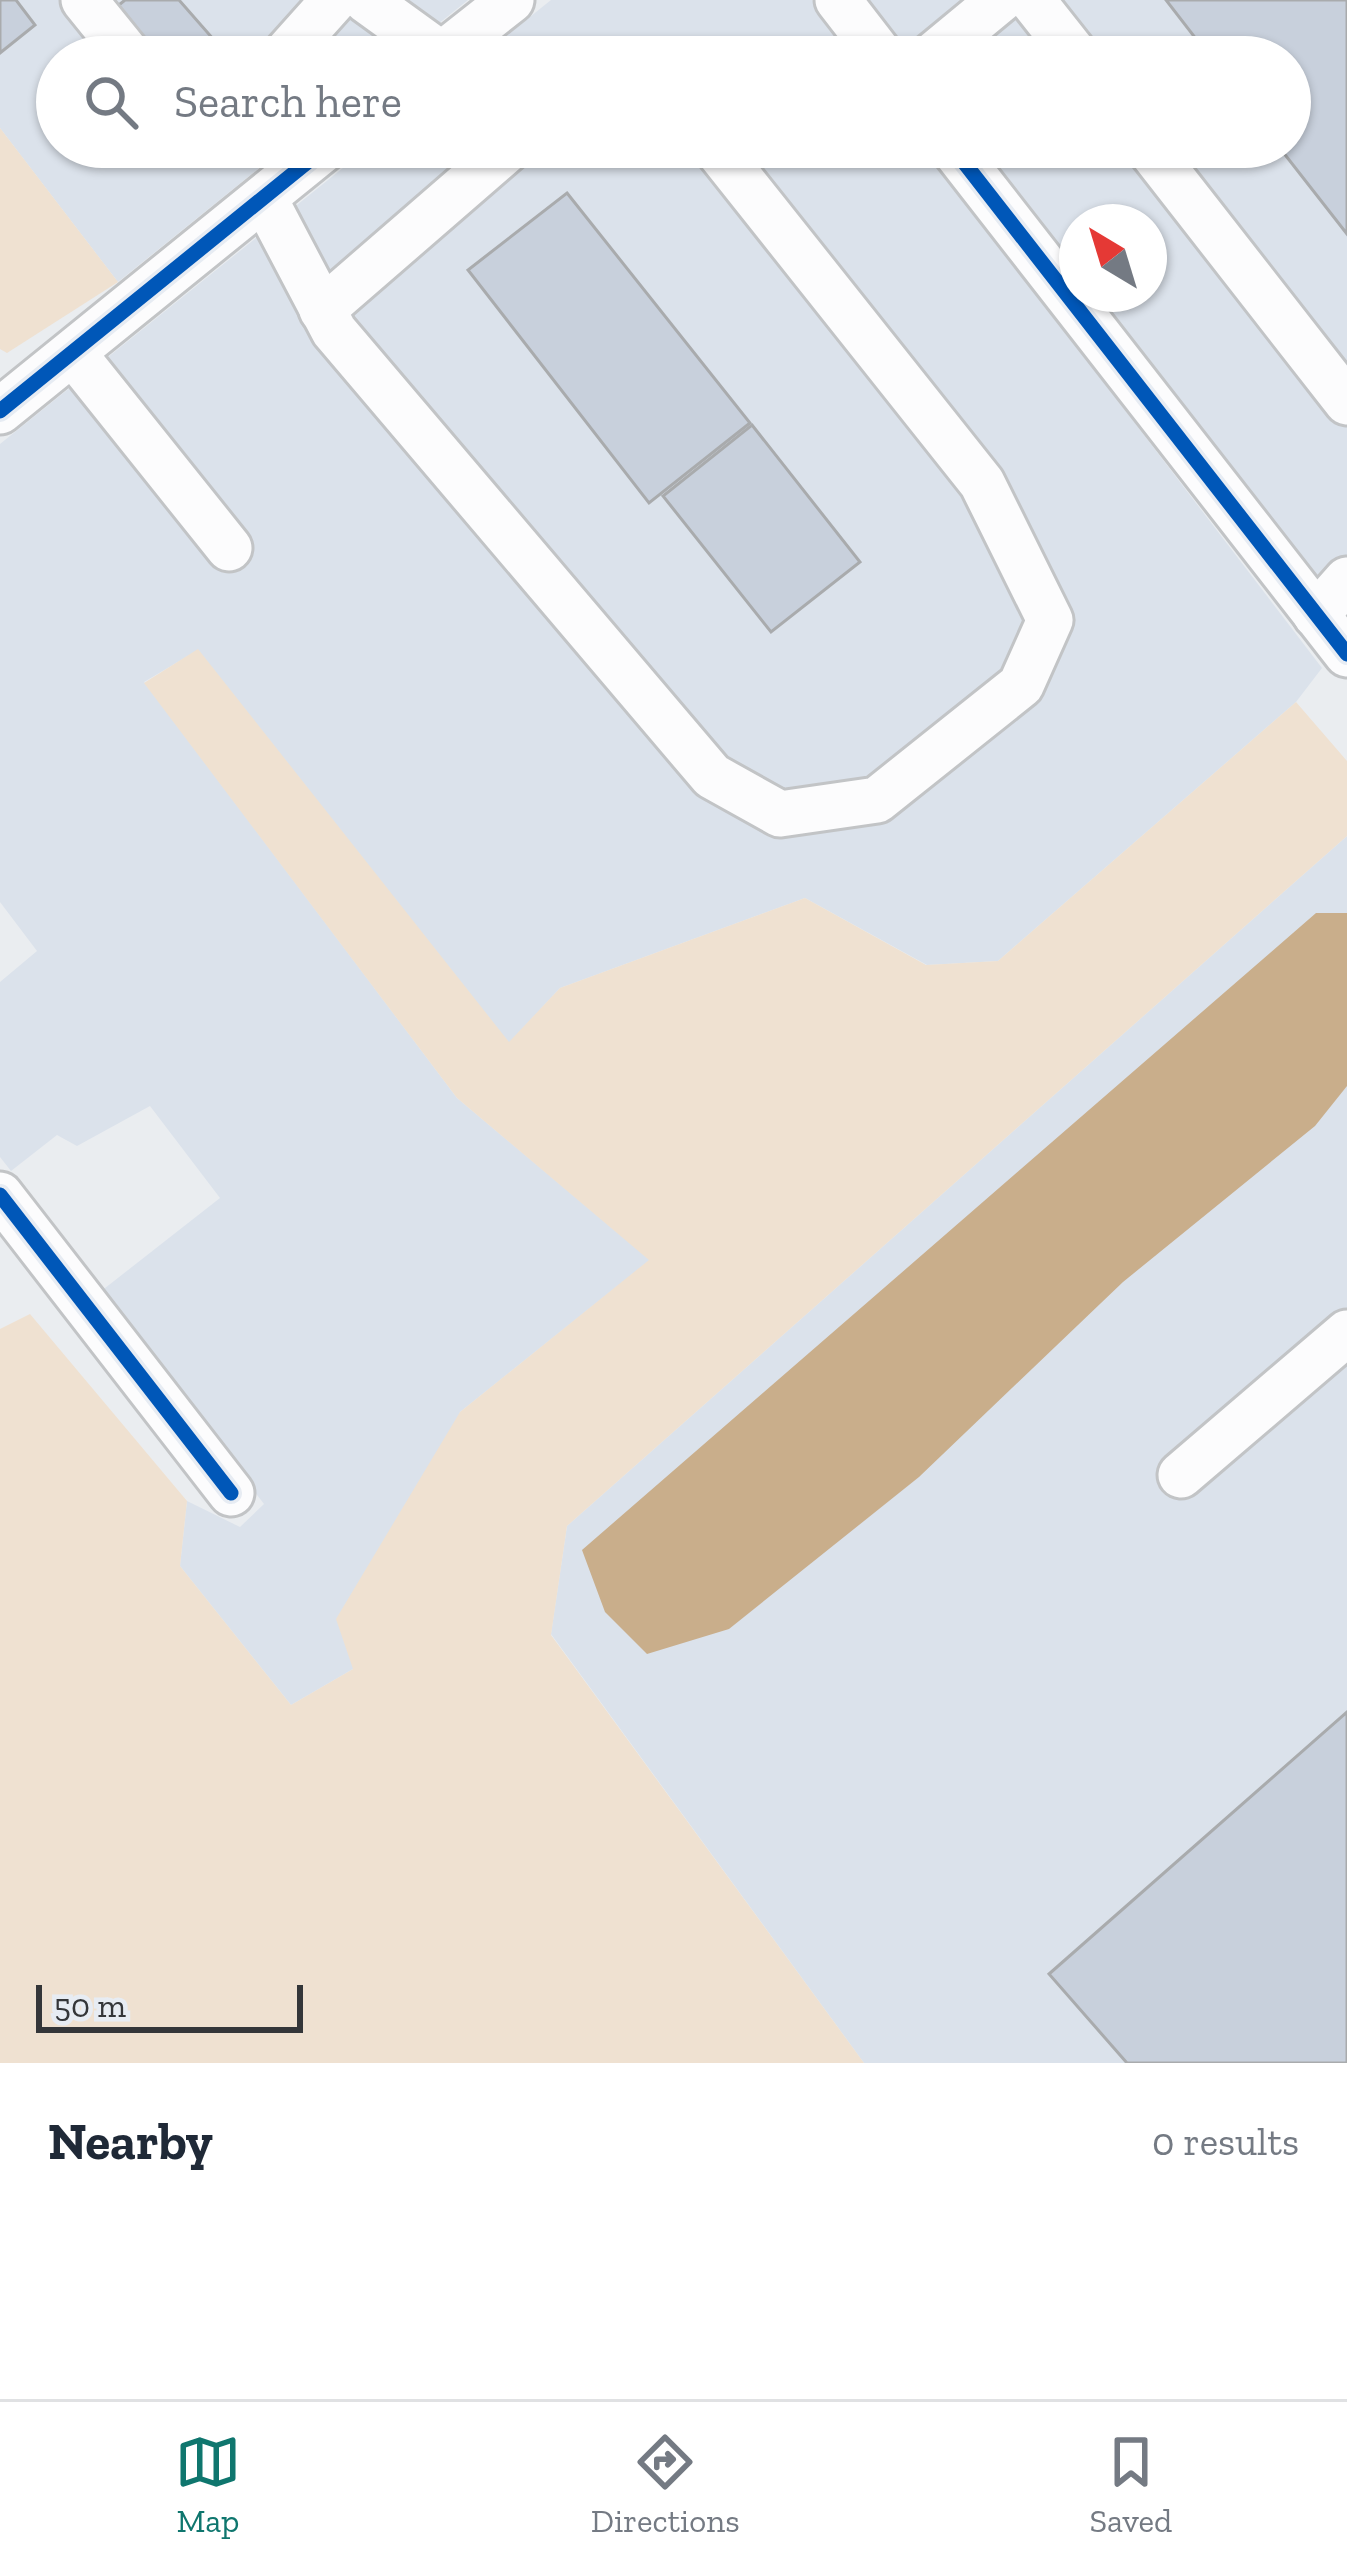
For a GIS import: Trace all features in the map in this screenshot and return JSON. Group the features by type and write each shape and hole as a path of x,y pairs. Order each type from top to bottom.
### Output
{"street":[{"path":"84,0 113,36"},
{"path":"302,36 334,0"},
{"path":"366,0 414,36"},
{"path":"466,36 512,0"},
{"path":"838,0 866,36"},
{"path":"956,36 1000,0"},
{"path":"1032,0 1060,36"},
{"path":"0,411 297,168"},
{"path":"322,310 485,168"},
{"path":"264,197 334,331 712,776 780,814 877,800 1021,686 1050,620 982,483 732,168"},
{"path":"968,168 1347,654"},
{"path":"1164,168 1347,402"},
{"path":"74,352 229,548"},
{"path":"1316,615 1347,580"},
{"path":"0,1195 231,1493"},
{"path":"1181,1475 1347,1333"}],"shaded area":[{"path":"0,0 468,0 423,36 36,36 36,168 259,168 118,282 0,128"},
{"path":"551,0 812,0 839,36 506,36"},
{"path":"862,0 1347,0 1347,623 1105,312 1167,312 1167,204 1059,204 1059,253 993,168 1311,168 1311,36 890,36"},
{"path":"0,128 118,282 7,353 0,349"},
{"path":"343,168 940,168 1322,668 1296,702 998,961 927,965 805,898 560,988 509,1043 198,650 144,682 457,1098 650,1260 460,1412 353,1669 291,1705 180,1566 187,1501 240,1527 264,1504 100,1292 220,1198 150,1106 77,1146 57,1135 11,1171 0,1157 0,982 37,951 0,902 0,444"},
{"path":"198,649 509,1042 560,988 805,898 926,965 998,961 1296,702 1347,761 1347,836 567,1526 551,1635 864,2063 0,2063 0,1329 30,1314 187,1501 180,1566 291,1705 353,1669 336,1619 460,1412 649,1260 457,1098 144,683"},
{"path":"1347,836 1347,2063 864,2063 551,1634 567,1526"},
{"path":"1316,913 1347,913 1347,1086 1315,1126 1123,1282 919,1477 729,1629 647,1654 605,1612 582,1550"}],"building":[{"path":"0,0 16,0 35,25 0,53"},
{"path":"125,0 179,0 211,36 138,36 114,9"},
{"path":"1166,0 1347,0 1347,234 1295,168 1311,168 1311,36 1194,36"},
{"path":"567,193 750,423 649,503 468,270"},
{"path":"752,425 860,562 771,632 663,496"},
{"path":"1347,1712 1347,2063 1127,2063 1049,1974"}],"cycle path":[{"path":"0,411 300,168"},
{"path":"968,168 1347,654"},
{"path":"0,1195 231,1493"}]}
